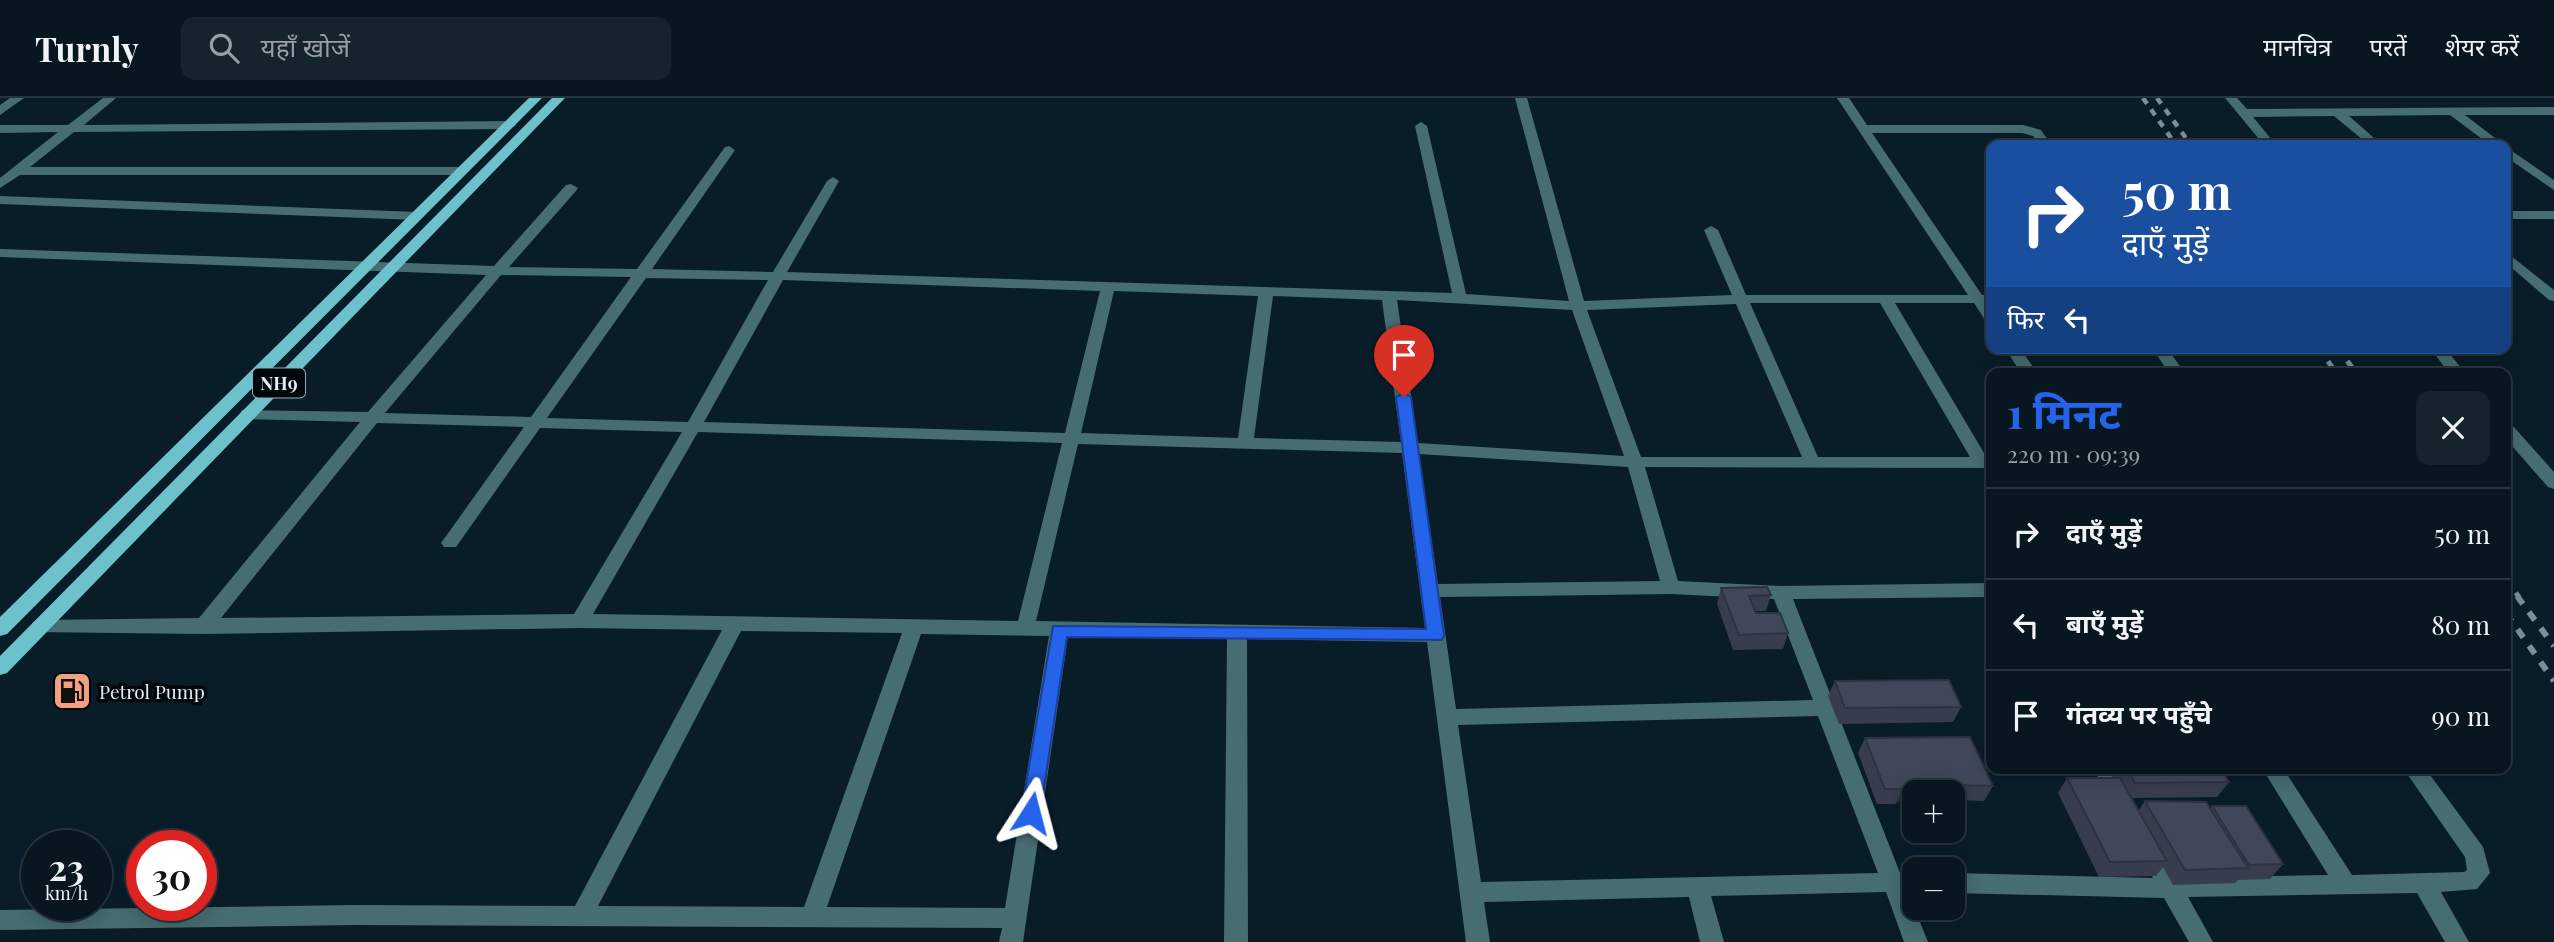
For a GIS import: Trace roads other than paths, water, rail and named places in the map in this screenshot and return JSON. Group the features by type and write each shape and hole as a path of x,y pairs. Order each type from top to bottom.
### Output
{"main road":[{"name":"NH9","path":"0,629 537,98"},
{"name":"NH9","path":"0,668 559,98"}],"street":[{"path":"0,111 18,98"},
{"path":"0,184 110,98"},
{"path":"1521,98 1578,306 1634,462 1671,587"},
{"path":"1843,98 1862,129 1984,299"},
{"path":"2231,98 2266,140"},
{"path":"2244,113 2554,111"},
{"path":"2338,113 2370,140"},
{"path":"2454,113 2491,140"},
{"path":"0,129 510,125"},
{"path":"1421,126 1460,298"},
{"path":"1862,129 2023,129 2035,131 2041,140"},
{"path":"450,543 729,150"},
{"path":"2511,155 2554,186"},
{"path":"16,171 462,171"},
{"path":"579,621 647,512 776,276 833,181"},
{"path":"203,626 371,418 496,270 571,188"},
{"path":"0,200 417,216"},
{"path":"2511,215 2554,215"},
{"path":"1712,230 1813,464"},
{"path":"0,253 390,269 776,276 1389,295 1578,306 1742,299 1984,299"},
{"path":"2511,260 2554,297"},
{"path":"1025,630 1108,287"},
{"path":"1245,444 1266,292"},
{"path":"1389,295 1478,942"},
{"path":"1885,299 1986,461"},
{"path":"2164,354 2174,368"},
{"path":"2442,354 2453,368"},
{"path":"248,414 1410,448 1634,462 1986,463"},
{"path":"2511,435 2554,482"},
{"path":"1430,591 1671,587 1781,593 1986,590"},
{"path":"1781,593 1823,708 1916,942"},
{"path":"40,627 579,621 1059,631 1436,635"},
{"path":"581,916 735,624"},
{"path":"812,917 914,628"},
{"path":"1011,942 1059,631"},
{"path":"1236,942 1237,633"},
{"path":"1447,717 1823,708"},
{"path":"2106,774 2201,942"},
{"path":"2276,774 2345,883"},
{"path":"1965,883 2169,888 2469,882 2479,873 2480,864 2417,774"},
{"path":"1471,892 1902,881"},
{"path":"2424,884 2457,942"},
{"path":"1697,886 1712,942"},
{"path":"0,920 355,915 1014,918"}],"railway":[{"path":"2143,98 2172,140"},
{"path":"2157,98 2187,140"},
{"path":"2323,354 2333,368"},
{"path":"2342,354 2352,368"},
{"path":"2511,587 2519,597"},
{"path":"2517,596 2554,646"},
{"path":"2511,620 2554,681"}],"place":[{"name":"Petrol Pump","path":"72,691"}]}
